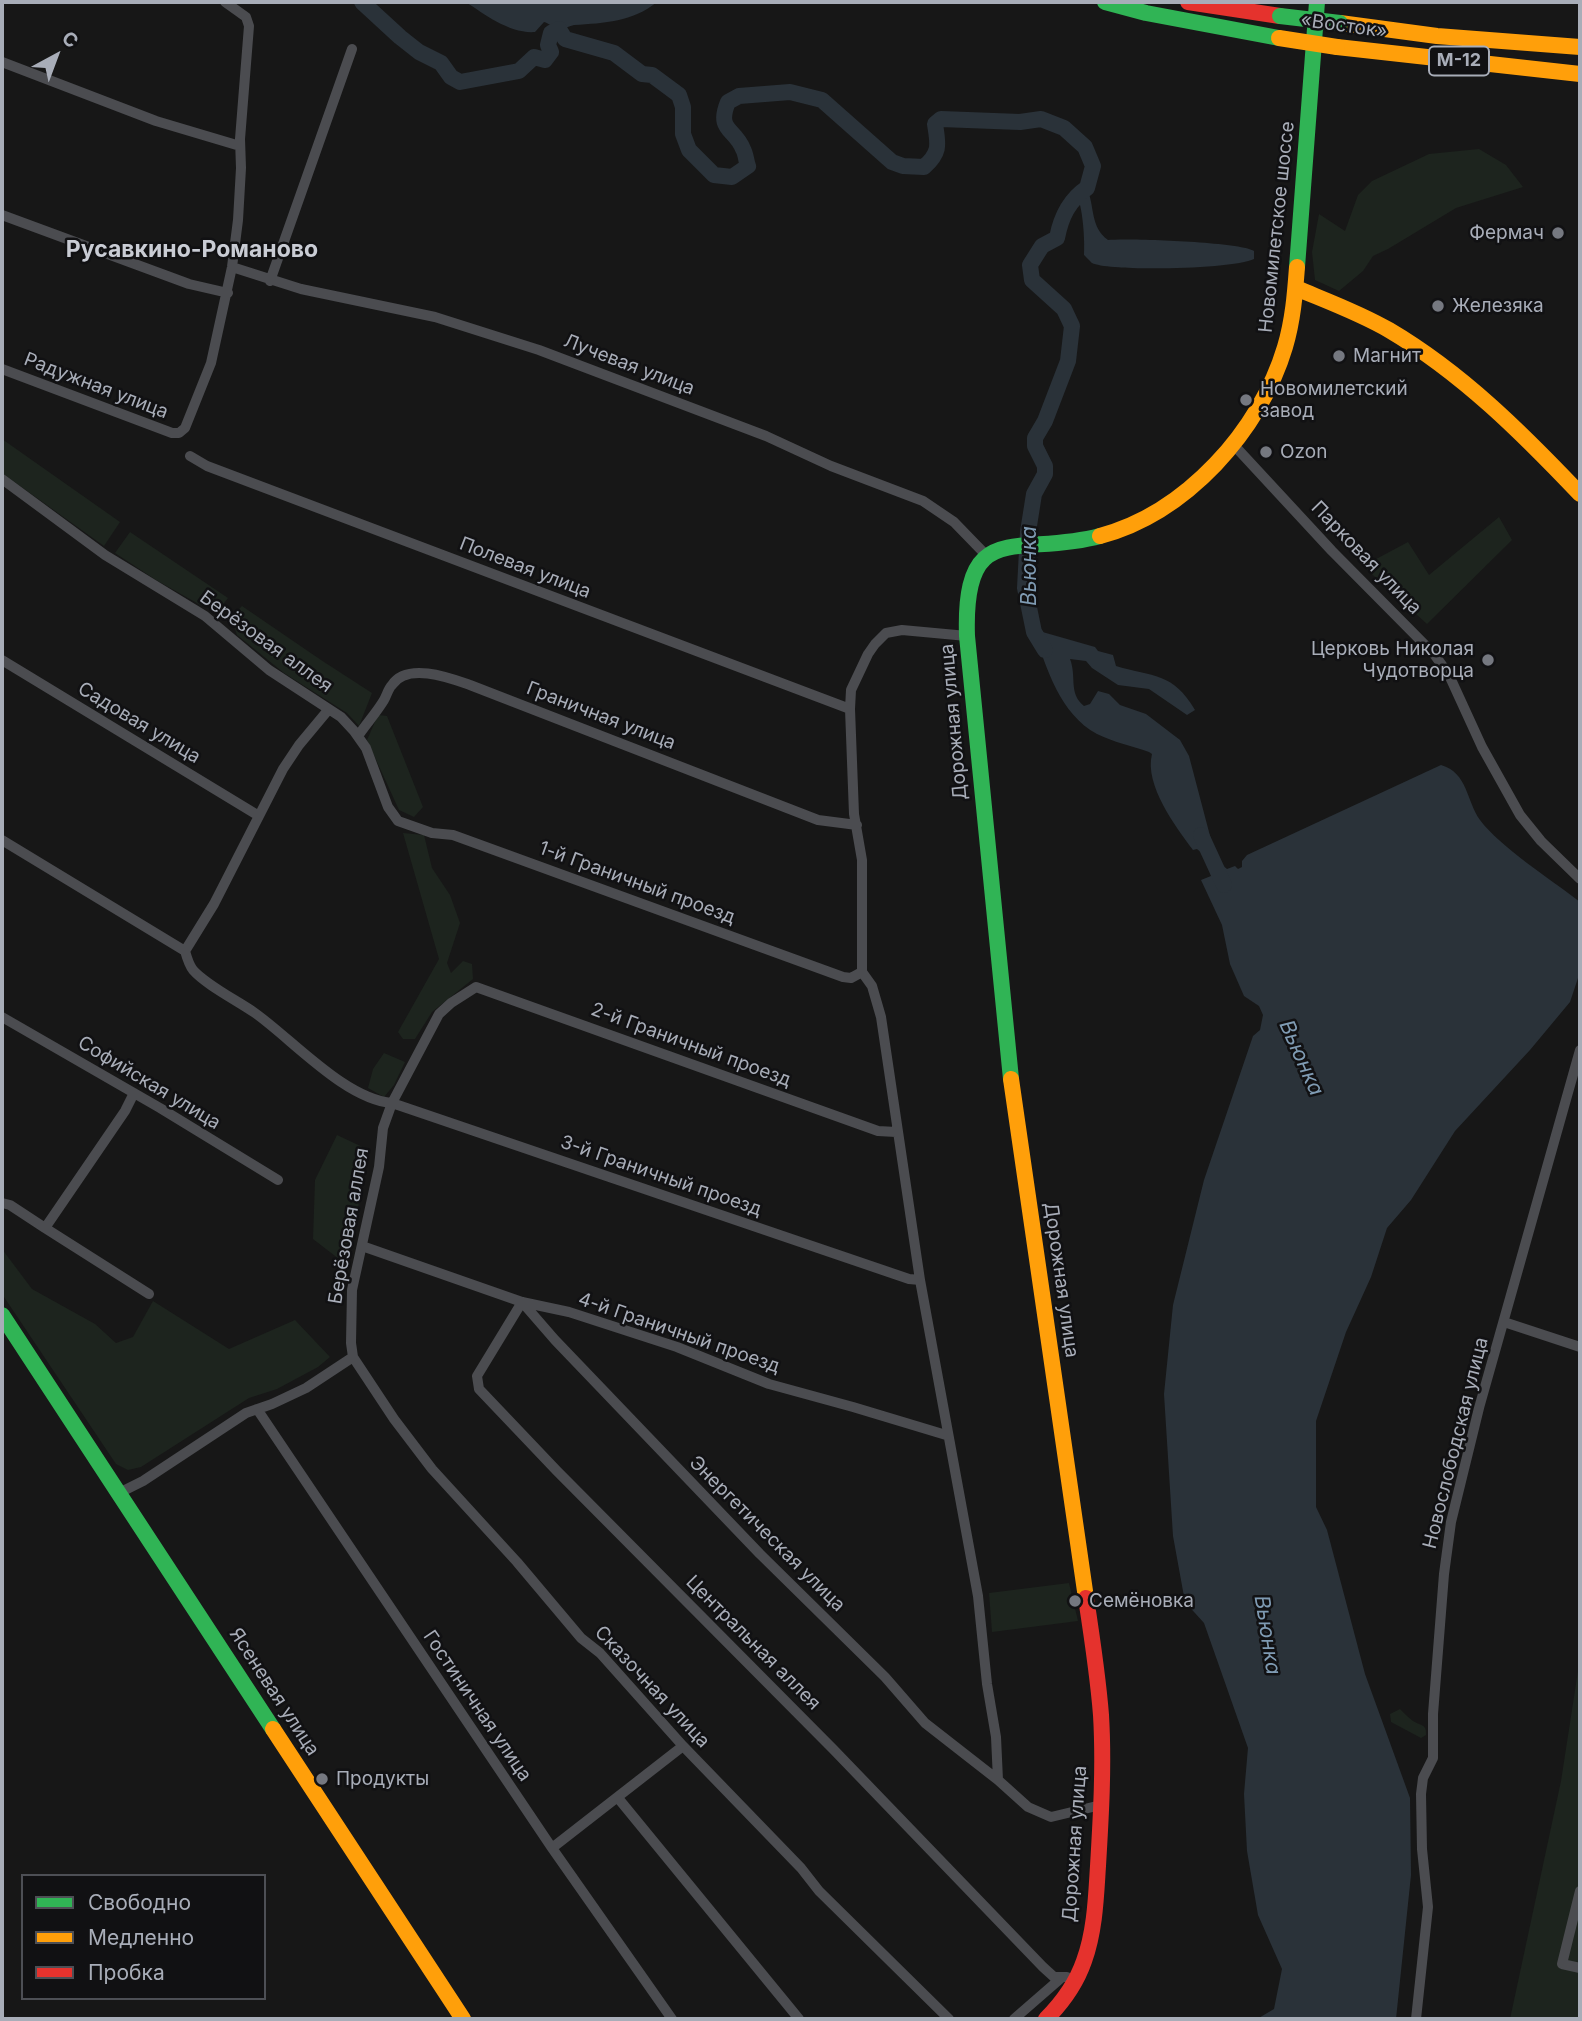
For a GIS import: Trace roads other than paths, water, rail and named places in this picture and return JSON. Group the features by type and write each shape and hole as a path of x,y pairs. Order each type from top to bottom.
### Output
{"main road":[{"name":"«Восток»","path":"1105,2 1146,13 1337,47 1580,74"},
{"name":"«Восток»","path":"1188,2 1437,36 1580,47"},
{"name":"Новомилетское шоссе","path":"985,555 1001,549 1063,543 1109,534 1158,512 1182,496 1205,475 1232,443 1260,401 1283,354 1296,288 1317,2"},
{"path":"1296,288 1374,321 1421,350 1486,402 1580,494"},
{"name":"Дорожная улица","path":"985,555 976,565 971,578 967,598 967,636 1008,1059 1101,1716 1101,1805 1090,1935 1084,1962 1076,1981 1060,2005 1046,2019"},
{"name":"Ясеневая улица","path":"2,1315 463,2019"}],"street":[{"path":"2,215 189,284 228,293 241,168 240,146 249,26 246,17 225,2"},
{"path":"270,281 352,49"},
{"path":"2,62 156,121 240,146"},
{"name":"Лучевая улица","path":"232,267 270,281 435,317 539,349 923,501 954,522 985,555"},
{"name":"Радужная улица","path":"2,369 172,433 179,433 186,428 211,363 228,293"},
{"name":"Парковая улица","path":"1232,443 1332,551 1434,654 1449,676 1482,747 1520,815 1541,841 1580,879"},
{"name":"Полевая улица","path":"190,456 220,471 849,709"},
{"name":"Берёзовая аллея","path":"2,479 105,555 205,616 269,670 341,717 366,748 388,807 398,821"},
{"path":"967,636 902,630 886,634 874,644 854,681 849,709 854,814 862,860 862,972 877,997 896,1132 946,1435 978,1596 987,1684 996,1737 998,1780"},
{"name":"Садовая улица","path":"2,660 259,816"},
{"name":"Граничная улица","path":"358,736 384,701 392,683 401,676 431,673 483,690 818,820 857,825"},
{"path":"185,951 214,904 283,769 329,709"},
{"name":"1-й Граничный проезд","path":"398,821 432,833 453,835 843,976 851,978 862,972"},
{"path":"2,840 185,951 191,969 259,1015 343,1083 379,1102 392,1103"},
{"name":"Берёзовая аллея","path":"354,1357 351,1343 352,1290 379,1167 383,1128 392,1103 439,1014 476,987"},
{"name":"2-й Граничный проезд","path":"476,987 878,1131 896,1132"},
{"name":"Софийская улица","path":"2,1017 278,1180"},
{"name":"Новослободская улица","path":"1416,2019 1428,1907 1422,1849 1421,1794 1423,1778 1433,1758 1433,1714 1444,1574 1454,1510 1479,1408 1580,1050"},
{"path":"45,1228 125,1111 134,1093"},
{"name":"3-й Граничный проезд","path":"392,1103 909,1279 920,1280"},
{"path":"2,1203 10,1205 149,1294"},
{"name":"4-й Граничный проезд","path":"362,1246 522,1302 569,1312 677,1347 769,1384 853,1406 946,1435"},
{"name":"Энергетическая улица","path":"522,1302 573,1360 760,1554 885,1677 925,1723 1028,1807 1051,1817 1101,1805"},
{"name":"Центральная аллея","path":"522,1302 477,1376 479,1389 833,1749 1043,1968 1060,1979"},
{"path":"1504,1322 1580,1347"},
{"path":"119,1493 144,1481 246,1413 306,1388 354,1357"},
{"name":"Сказочная улица","path":"354,1357 394,1419 432,1469 582,1638 600,1653 683,1746 801,1868 818,1892 949,2019"},
{"name":"Гостиничная улица","path":"257,1409 552,1848 672,2019"},
{"path":"552,1848 683,1746"},
{"path":"618,1798 799,2019"},
{"path":"1580,1891 1562,1964 1580,1968"},
{"path":"1014,2019 1060,1979 1067,1977 1076,1981"}],"water":[{"path":"466,2 657,2 628,18 559,29 544,22 535,32 526,32 490,18"},
{"path":"1087,188 1098,229 1108,240 1160,240 1229,245 1254,251 1254,259 1223,265 1173,268 1122,268 1092,263 1084,255 1082,215 1076,195"},
{"path":"1039,631 1113,655 1116,666 1170,682 1187,698 1195,710 1187,715 1149,689 1118,685 1086,661 1070,659 1074,690 1084,706 1090,704 1098,691 1109,694 1120,705 1146,714 1180,740 1189,756 1214,851 1204,855 1197,849 1193,850 1170,818 1153,779 1152,754 1097,734 1073,715 1050,675 1034,632"},
{"path":"1441,765 1457,774 1475,812 1489,830 1513,852 1580,902 1580,972 1570,1002 1455,1131 1411,1200 1387,1228 1371,1277 1346,1332 1316,1421 1316,1507 1327,1530 1365,1674 1410,1798 1411,1875 1396,2019 1257,2019 1274,2009 1282,1969 1258,1915 1247,1851 1244,1794 1248,1748 1204,1623 1185,1602 1173,1536 1164,1394 1173,1305 1204,1180 1253,1036 1260,1030 1263,1015 1259,1006 1244,996 1230,964 1222,925 1201,880 1211,876 1210,869 1221,864 1227,869 1235,866 1238,869 1242,867 1242,861 1247,855"}],"waterway":[{"name":"Вьюнка","path":"362,2 400,37 419,52 441,63 451,77 460,82 519,71 534,57 545,60 551,52 548,45 551,33 559,29 565,39 614,53 642,74 652,75 679,95 683,107 683,134 689,150 714,175 732,177 748,166 740,142 725,124 728,102 739,96 790,92 822,100 892,162 903,166 924,167 929,162 937,147 935,124 941,119 1020,122 1041,119 1064,128 1085,147 1093,166 1087,188 1075,198 1067,210 1057,238 1042,246 1030,265 1032,280 1064,309 1072,326 1068,361 1045,421 1035,438 1035,446 1045,466 1045,474 1034,494 1028,532 1025,588 1034,632 1045,650"},
{"name":"Вьюнка","path":"1201,835 1224,885"}],"place":[{"name":"Фермач","path":"1558,233"},
{"name":"Железяка","path":"1438,306"},
{"name":"Магнит","path":"1339,356"},
{"name":"Новомилетский завод","path":"1246,400"},
{"name":"Ozon","path":"1266,452"},
{"name":"Церковь Николая Чудотворца","path":"1488,660"},
{"name":"Семёновка","path":"1075,1601"},
{"name":"Продукты","path":"322,1779"}],"district":[{"name":"Русавкино-Романово","path":"192,250"}]}
